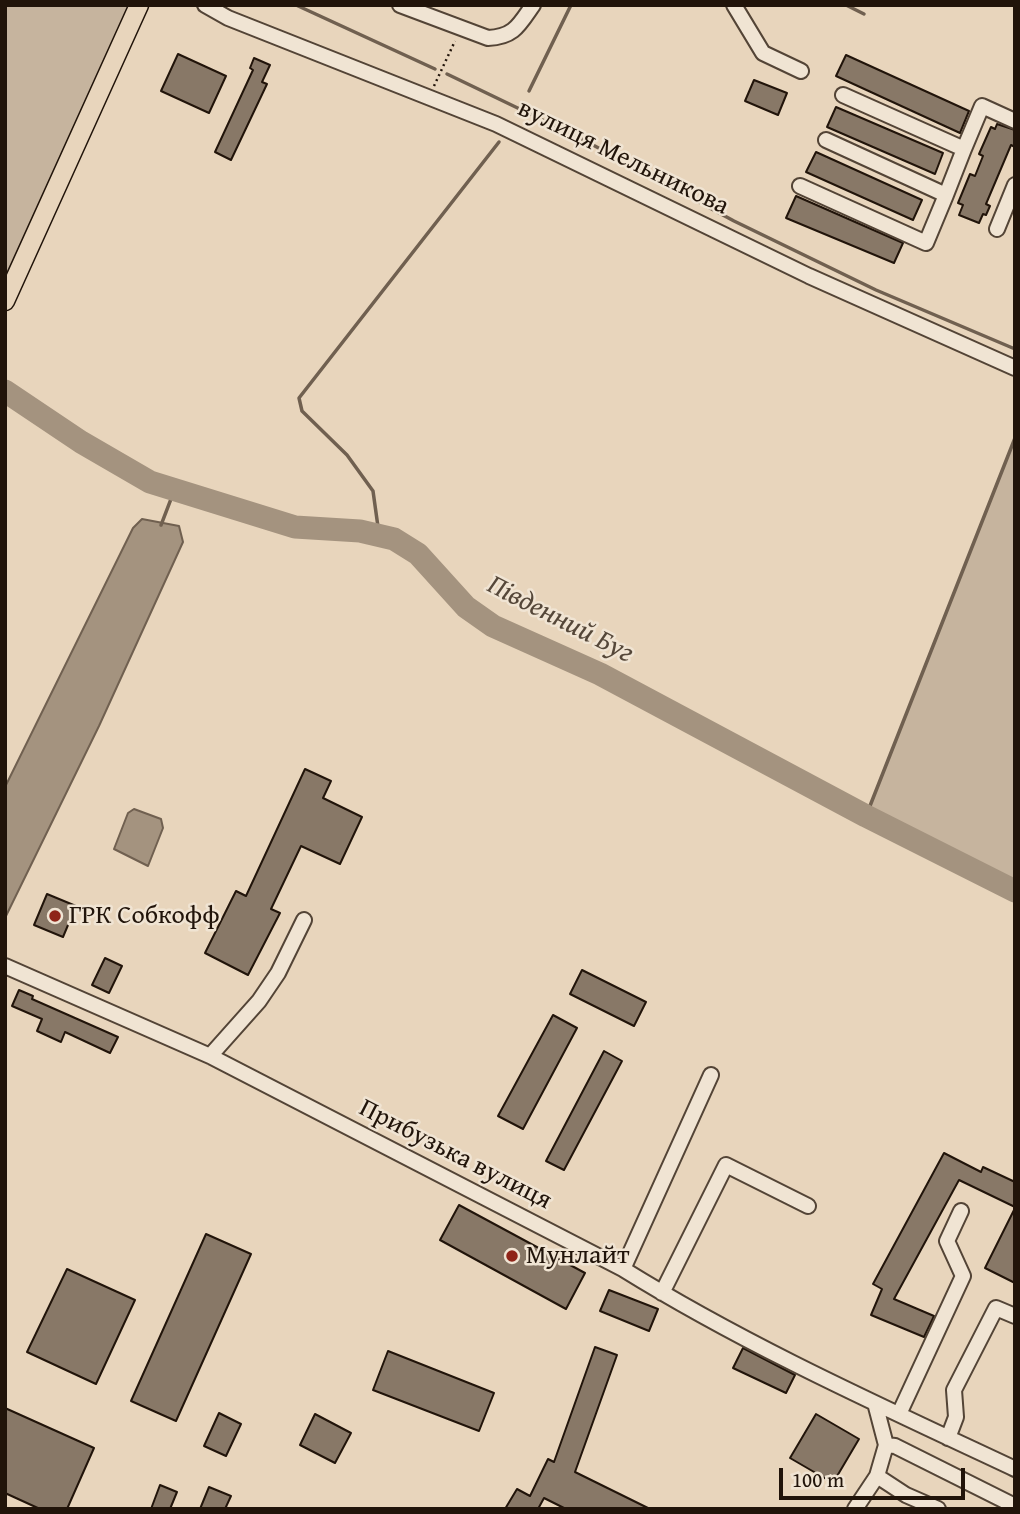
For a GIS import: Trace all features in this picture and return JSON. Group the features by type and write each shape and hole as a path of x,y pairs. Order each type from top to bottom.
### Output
{"main road":[{"path":"5,301 139,5"}],"street":[{"name":"вулиця Мельникова","path":"205,5 228,18 496,124 809,276 1015,368"},
{"path":"400,5 488,38 504,38 513,32 533,5"},
{"path":"734,5 763,53 802,71"},
{"path":"843,95 964,149"},
{"path":"800,187 926,243 982,106 1015,121"},
{"path":"826,140 946,195"},
{"path":"997,229 1015,185"},
{"path":"210,1056 265,992 278,973 304,920"},
{"name":"Прибузька вулиця","path":"5,966 210,1056 624,1269 662,1293 875,1404 1015,1469"},
{"path":"624,1269 711,1075"},
{"path":"662,1293 726,1165 808,1206"},
{"path":"899,1414 963,1276 947,1241 961,1211"},
{"path":"948,1438 956,1417 954,1390 996,1308 1015,1316"},
{"path":"855,1509 877,1476 886,1445 875,1404"},
{"path":"886,1445 895,1446 1015,1506"},
{"path":"877,1476 906,1495 938,1509"},
{"path":"897,1509 906,1495"}],"path":[{"path":"429,97 461,28"}],"shaded area":[{"path":"5,5 133,5 5,288"},
{"path":"1015,438 1015,891 866,816"},
{"path":"142,519 179,526 183,542 99,726 5,918 5,787 133,528"},
{"path":"134,809 161,819 163,828 148,866 114,849 128,813"}],"building":[{"path":"178,54 226,76 209,113 161,91"},
{"path":"846,55 969,111 960,133 836,76"},
{"path":"254,58 270,65 262,82 267,84 231,160 215,152 253,70 250,68"},
{"path":"754,80 787,93 778,115 745,101"},
{"path":"836,107 943,153 935,174 827,127"},
{"path":"997,124 1015,130 1015,147 1011,145 986,204 990,206 979,223 959,215 963,205 958,203 970,174 975,176 983,156 979,154 991,127 995,129"},
{"path":"816,152 922,200 913,220 806,172"},
{"path":"796,196 903,243 894,263 786,218"},
{"path":"305,769 331,781 323,798 362,817 340,864 301,846 271,909 280,913 248,975 205,953 236,891 246,896"},
{"name":"ГРК Собкофф","path":"47,894 76,906 63,937 34,925"},
{"path":"105,958 122,966 109,993 92,985"},
{"path":"582,970 646,1002 634,1026 570,994"},
{"path":"19,990 33,996 32,999 118,1037 110,1053 65,1032 61,1042 37,1031 42,1019 12,1006"},
{"path":"553,1015 577,1028 523,1129 498,1116"},
{"path":"604,1051 622,1061 564,1170 546,1161"},
{"path":"944,1153 981,1172 983,1167 1015,1182 1015,1207 959,1180 894,1299 934,1316 924,1337 871,1315 882,1289 873,1284"},
{"path":"459,1205 585,1273 566,1309 440,1240"},
{"path":"1015,1208 1015,1283 985,1268"},
{"path":"206,1234 251,1254 176,1421 131,1401"},
{"path":"67,1269 135,1300 96,1384 27,1352"},
{"path":"609,1290 658,1309 649,1331 600,1311"},
{"path":"595,1347 617,1355 575,1472 650,1509 566,1509 544,1498 538,1509 505,1509 517,1489 530,1496 548,1459 554,1462"},
{"path":"743,1348 795,1375 786,1393 733,1368"},
{"path":"388,1351 494,1393 479,1431 373,1390"},
{"path":"5,1408 94,1448 67,1509 40,1509 5,1493"},
{"path":"219,1413 241,1424 226,1456 204,1446"},
{"path":"315,1414 351,1433 335,1463 300,1445"},
{"path":"816,1414 859,1439 833,1483 790,1458"},
{"path":"160,1485 177,1492 170,1509 151,1509"},
{"path":"209,1487 231,1496 225,1509 200,1509"}],"waterway":[{"path":"296,5 435,69"},
{"path":"529,91 571,5"},
{"path":"846,5 864,14"},
{"path":"447,74 580,138 734,221 876,290 1015,349"},
{"path":"379,534 373,491 347,455 302,411 299,398 499,142"},
{"name":"Південний Буг","path":"5,391 81,442 150,482 295,527 360,531 394,539 418,554 466,607 493,626 600,674 866,816 1015,891"},
{"path":"866,816 1015,438"},
{"path":"161,525 174,491"}],"place":[{"name":"ГРК Собкофф","path":"55,916"},
{"name":"Мунлайт","path":"512,1256"}]}
